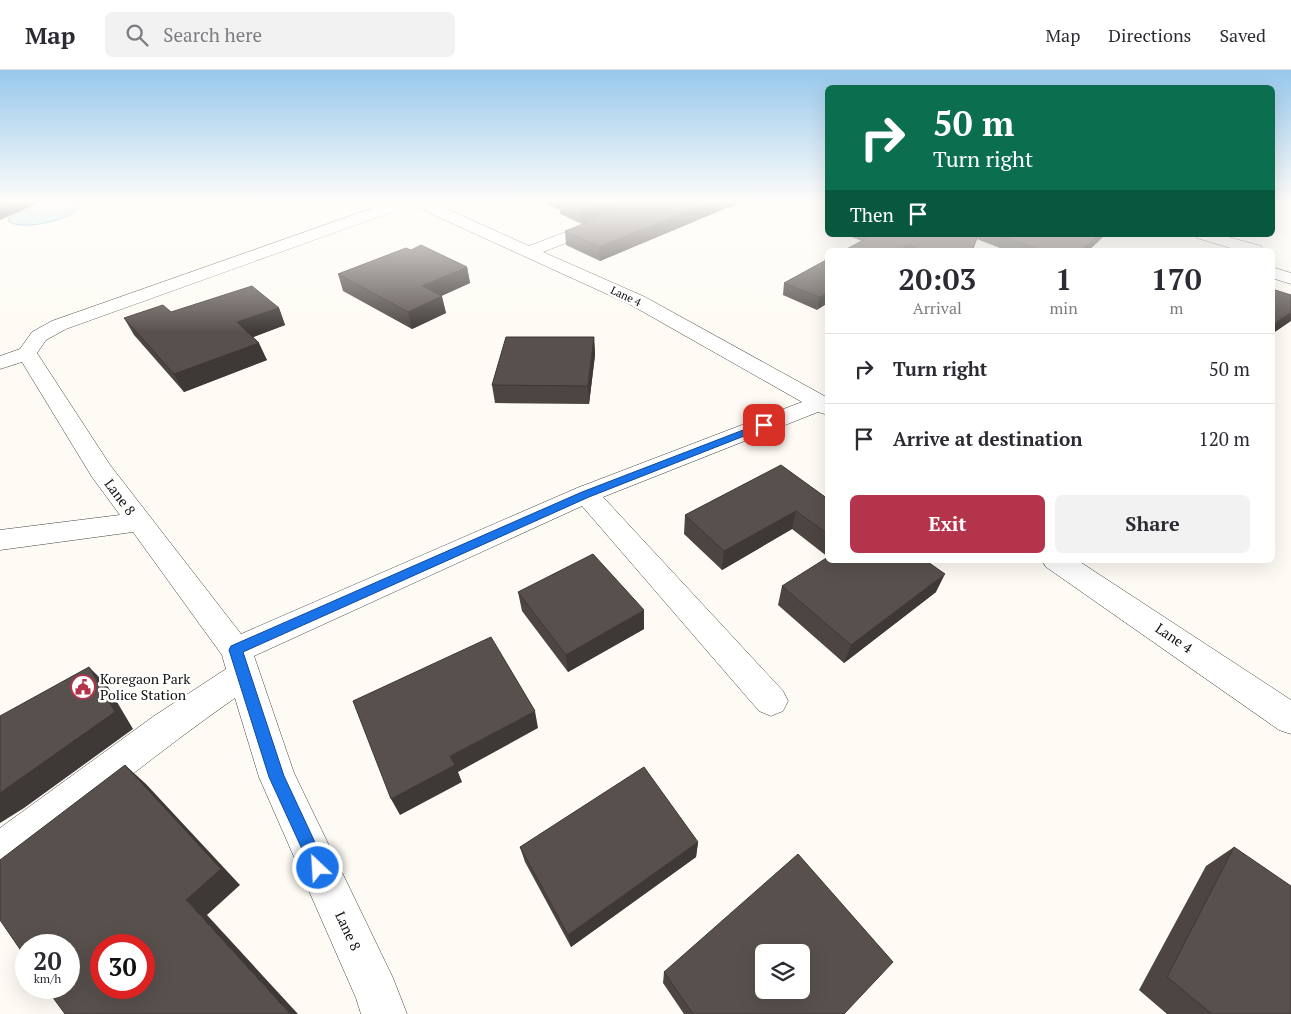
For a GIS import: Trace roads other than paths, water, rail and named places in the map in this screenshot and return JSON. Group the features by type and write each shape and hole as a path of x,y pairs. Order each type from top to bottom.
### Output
{"street":[{"path":"0,363 27,353 39,336 59,325 284,245"},
{"name":"Lane 4","path":"512,245 638,301 824,406"},
{"path":"527,252 545,245"},
{"path":"1275,256 1291,262"},
{"path":"1275,273 1291,279"},
{"name":"Lane 8","path":"27,353 101,471 239,662 277,777 377,994 384,1014"},
{"path":"0,852 93,784 166,727 239,662 586,494 824,406"},
{"path":"586,494 771,701"},
{"path":"0,540 139,522"},
{"name":"Lane 4","path":"1060,563 1291,719"}],"place":[{"name":"Koregaon Park Police Station","path":"83,687"}]}
